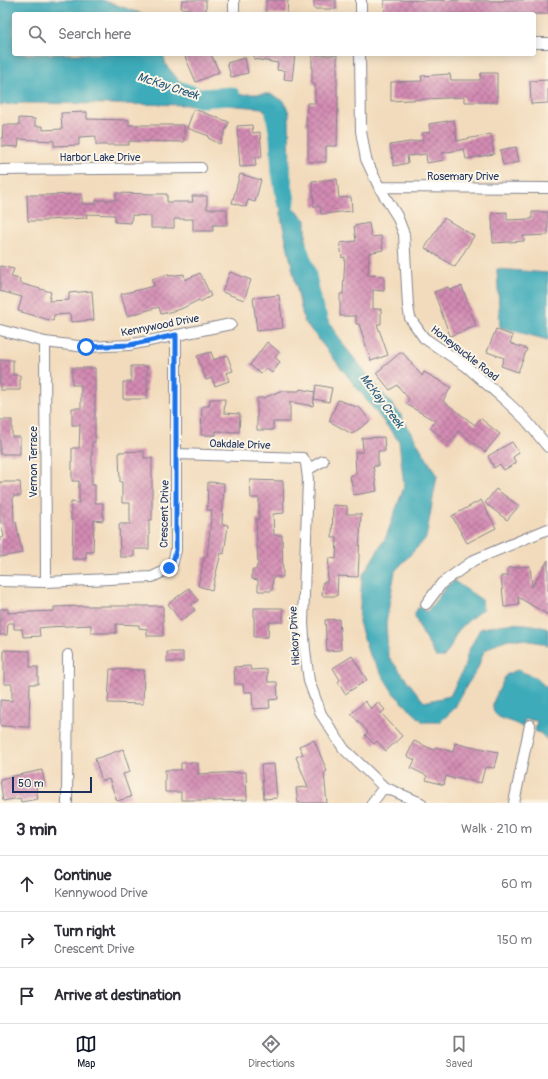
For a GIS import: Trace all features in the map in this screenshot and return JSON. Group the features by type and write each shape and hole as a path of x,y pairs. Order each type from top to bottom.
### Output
{"street":[{"path":"234,0 234,12"},
{"path":"361,0 361,12"},
{"path":"536,43 548,43"},
{"name":"Honeysuckle Road","path":"360,56 361,131 366,159 379,188 397,216 404,234 410,318 424,338 466,366 506,401 525,419 548,447"},
{"name":"Harbor Lake Drive","path":"0,170 201,168"},
{"name":"Rosemary Drive","path":"379,188 548,188"},
{"name":"Kennywood Drive","path":"0,330 45,342 86,347 130,345 231,324"},
{"name":"Crescent Drive","path":"0,581 46,582 152,577 169,568 173,562 176,550 176,335"},
{"name":"Vernon Terrace","path":"45,342 46,582"},
{"name":"Oakdale Drive","path":"177,454 303,458"},
{"name":"Hickory Drive","path":"303,458 306,463 308,479 303,623 305,650 310,681 321,714 344,749 384,787 421,803"},
{"path":"307,470 323,461"},
{"path":"426,604 442,583 474,560 548,530"},
{"path":"67,803 68,655"},
{"path":"514,803 530,725"},
{"path":"372,803 384,787"}],"water":[{"path":"0,0 102,0 137,12 12,12 12,56 164,56 166,65 180,82 198,90 201,105 24,103 0,105"},
{"path":"270,94 284,101 289,113 290,180 288,203 306,220 306,286 345,347 400,414 437,476 426,538 395,571 386,623 388,656 424,702 450,696 464,668 468,652 480,629 497,625 523,624 540,626 548,629 548,646 542,643 519,639 508,639 497,643 484,651 477,670 454,709 440,722 423,722 394,694 368,652 359,622 362,576 386,537 404,487 399,441 304,321 281,217 282,157 275,122 262,108 206,105 205,97"},
{"path":"497,269 548,273 548,340 500,327"},
{"path":"454,581 482,600 483,609 458,631 444,657 436,657 418,624 415,613 419,607 427,612 447,586"},
{"path":"517,670 535,677 548,689 548,741 540,733 535,731 537,721 525,719 522,727 501,718 494,712 494,700 506,675"}],"building":[{"path":"182,0 206,0 206,12 189,12 189,9 181,8"},
{"path":"266,0 288,0 287,12 266,12"},
{"path":"314,0 336,0 336,9 314,9"},
{"path":"384,0 548,0 548,14 536,14 536,12 385,12"},
{"path":"185,56 212,56 219,72 196,82"},
{"path":"254,56 295,56 292,80 284,79 285,71 277,70 278,63 254,59"},
{"path":"312,56 337,56 337,146 326,146 326,162 308,162 308,125 306,125 307,103 315,103 315,84 312,84"},
{"path":"245,58 248,73 231,77 227,63"},
{"path":"481,73 497,73 497,102 464,102 464,97 391,101 391,82 422,81 421,76 450,74 451,80 480,80"},
{"path":"548,80 548,103 531,104 530,81"},
{"path":"194,109 229,122 220,144 208,138 209,136 187,128"},
{"path":"87,112 87,119 129,120 129,125 184,125 184,142 129,141 129,145 96,145 96,136 79,137 79,145 54,146 54,141 19,139 18,147 2,146 3,125 19,125 19,118 35,119 35,126 43,126 43,130 62,129 61,113"},
{"path":"454,120 457,141 491,134 494,154 466,159 464,149 442,153 444,160 427,163 426,154 407,156 408,163 394,166 390,145 423,140 422,133 430,132 429,124"},
{"path":"252,125 253,133 260,132 262,157 255,157 256,166 240,167 237,126"},
{"path":"516,147 519,162 503,165 500,150"},
{"path":"240,174 261,180 255,202 248,200 246,207 232,203"},
{"path":"337,179 339,198 351,197 352,211 321,214 320,206 314,207 312,181"},
{"path":"116,193 167,194 167,202 193,202 192,196 207,196 207,209 227,209 227,225 213,225 213,231 193,231 193,219 174,219 174,228 151,228 151,216 132,215 131,223 115,222 115,215 86,214 87,218 28,221 27,195 82,194 82,204 96,204 96,200 116,200"},
{"path":"507,212 507,220 532,219 532,212 548,212 548,235 523,236 524,241 493,243 492,213"},
{"path":"444,218 474,236 455,267 425,248"},
{"path":"369,223 371,237 381,236 383,250 369,253 368,275 384,276 384,291 373,290 373,309 381,309 381,324 377,324 388,355 371,361 359,324 356,324 356,316 340,316 340,294 343,294 345,257 342,258 340,243 356,241 354,226"},
{"path":"0,266 14,269 11,277 20,279 19,283 51,292 49,301 69,300 69,293 92,291 94,320 71,322 70,314 54,315 53,321 18,311 22,297 0,291"},
{"path":"230,272 251,280 244,300 222,292"},
{"path":"200,273 211,296 181,309 161,314 159,307 127,316 121,294 154,286 152,279 168,274 168,276 184,274 185,280"},
{"path":"462,286 476,326 450,336 434,292 448,287 450,290"},
{"path":"279,295 283,328 257,331 253,298"},
{"path":"496,329 513,336 510,343 527,349 518,372 501,366 504,358 487,352"},
{"path":"267,342 279,352 275,357 280,362 272,373 266,368 261,374 250,365"},
{"path":"211,352 214,360 227,355 233,371 226,373 229,381 215,386 212,378 206,380 197,356"},
{"path":"400,353 403,353 422,376 424,372 451,387 443,401 475,425 480,418 500,434 485,452 459,431 449,443 430,428 435,421 406,404 409,399 397,385 390,390 376,373"},
{"path":"0,360 13,360 13,375 20,375 20,390 0,390"},
{"path":"131,366 147,366 147,399 123,399 123,382 131,382"},
{"path":"72,368 95,368 95,442 92,442 92,485 95,485 95,503 103,503 103,521 94,520 93,552 86,552 86,559 72,559 73,520 71,520 71,502 79,503 79,481 72,481 72,448 79,448 80,425 72,425 72,408 81,408 81,385 72,385"},
{"path":"316,385 332,388 329,402 314,399"},
{"path":"300,389 315,392 313,406 290,402 290,422 273,422 273,430 257,430 257,398 264,398 280,391 299,391"},
{"path":"210,399 225,399 224,413 240,414 239,432 216,431 216,435 201,435 202,406 209,406"},
{"path":"338,400 360,408 370,421 352,434 329,421"},
{"path":"0,420 12,420 12,437 20,437 20,454 0,454"},
{"path":"384,437 385,451 378,451 378,466 373,466 377,491 354,495 350,476 356,474 355,452 363,452 362,438"},
{"path":"512,442 519,453 513,457 516,463 504,470 500,464 494,468 488,456"},
{"path":"144,451 144,458 152,458 152,520 149,520 149,549 134,549 134,557 120,557 119,524 130,524 130,503 122,503 122,482 120,482 119,452"},
{"path":"250,480 283,481 284,513 273,514 274,535 282,535 283,577 273,577 272,591 258,591 258,580 252,579 252,570 256,570 258,565 256,519 259,519 259,498 251,498"},
{"path":"0,482 20,482 21,496 13,496 14,522 16,522 22,553 0,557 0,538 4,537 0,518"},
{"path":"208,482 224,483 222,524 228,525 224,554 221,553 212,590 198,586 204,557 207,557 212,510 207,510"},
{"path":"496,489 519,506 507,520 485,503"},
{"path":"481,500 496,528 467,543 452,516"},
{"path":"333,505 347,506 347,514 361,514 358,577 338,576 337,596 322,596 323,582 327,582 329,558 336,559 337,538 332,538"},
{"path":"548,560 548,615 518,597 519,605 504,607 501,576 508,576 508,568 530,566 532,587"},
{"path":"189,588 198,600 191,605 195,610 181,621 168,604"},
{"path":"163,606 163,636 147,636 147,629 139,628 139,625 116,624 116,633 91,633 91,625 39,628 40,636 23,637 22,629 14,629 14,623 8,623 7,635 0,635 0,609 8,609 8,613 54,611 54,607"},
{"path":"254,608 283,608 283,622 269,622 268,637 254,637"},
{"path":"339,619 341,650 327,651 325,620"},
{"path":"4,650 30,651 30,667 38,667 38,684 30,684 29,727 0,726 0,700 12,701 12,684 4,684"},
{"path":"167,652 183,652 183,662 167,662"},
{"path":"352,656 367,680 345,694 338,682 340,680 333,668"},
{"path":"250,666 251,670 267,669 268,682 277,682 278,699 269,700 270,708 253,709 252,692 244,692 243,684 235,684 234,667"},
{"path":"110,669 144,670 143,704 108,703"},
{"path":"365,701 371,709 378,702 385,710 381,713 402,736 386,751 377,741 374,744 365,735 368,732 351,714"},
{"path":"314,740 327,771 324,773 327,803 298,803 296,788 308,787 296,757 303,754 299,746"},
{"path":"414,741 434,750 435,747 453,752 455,743 498,752 494,768 485,767 481,783 446,776 444,785 426,780 427,776 411,768 415,760 407,756"},
{"path":"123,749 130,772 123,774 131,797 117,801 109,779 102,781 95,759"},
{"path":"181,763 198,763 198,774 246,772 247,800 181,800 181,792 165,792 165,770 181,770"},
{"path":"274,764 277,798 264,799 261,765"},
{"path":"42,770 45,785 36,787 38,799 21,802 20,798 3,801 0,779"}],"waterway":[{"name":"McKay Creek","path":"175,89 200,98 231,96"},
{"name":"McKay Creek","path":"275,114 279,137 281,173 286,201"},
{"name":"McKay Creek","path":"298,248 306,271 314,309 318,318"}],"route":[{"path":"86,347 130,345 176,335 176,550 173,562 169,568"}]}
